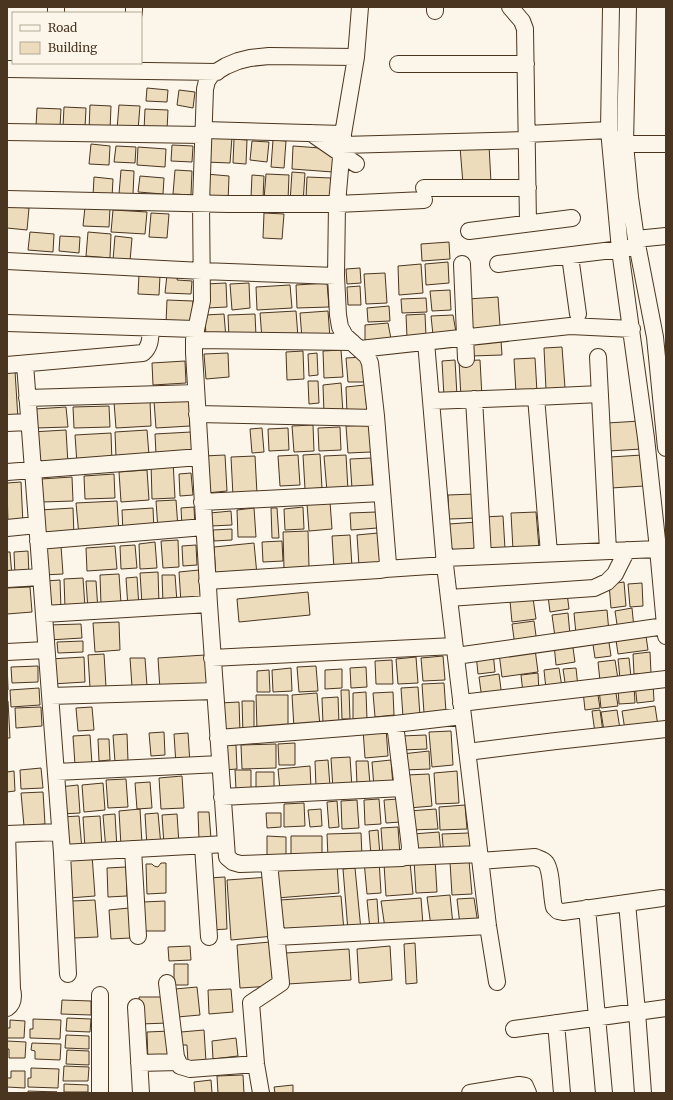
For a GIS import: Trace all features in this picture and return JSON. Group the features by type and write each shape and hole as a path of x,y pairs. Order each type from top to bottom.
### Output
{"street":[{"path":"360,7 356,57 342,144 337,204 336,276 340,327 345,336 367,356 370,363 388,564 385,569"},
{"path":"510,7 522,21 525,29 528,223"},
{"path":"212,658 455,651 666,631 646,438 620,250 609,130 611,7"},
{"path":"628,7 626,144 630,197 636,243 655,337 666,439"},
{"path":"356,57 269,56 250,58 226,66 211,75 207,81 205,89 201,203 202,301 195,334 196,393 212,658 227,857 233,862 240,864 402,858 406,856 534,858 542,860 550,871 554,907 558,911 563,912 662,898"},
{"path":"398,64 526,64"},
{"path":"7,69 54,66 133,67 217,72"},
{"path":"7,132 311,133 342,144 527,137 609,130"},
{"path":"342,144 356,164"},
{"path":"626,144 666,144"},
{"path":"7,199 337,204 424,194 528,188"},
{"path":"469,231 572,218"},
{"path":"498,264 620,250 636,243 666,236"},
{"path":"570,256 578,314"},
{"path":"7,261 336,276"},
{"path":"462,264 466,359"},
{"path":"7,323 151,328 195,334 356,346 426,342 570,326 632,329"},
{"path":"7,365 143,353 149,344 151,328"},
{"path":"426,342 445,562 488,926 497,982"},
{"path":"598,357 608,551"},
{"path":"24,364 62,853 68,974"},
{"path":"27,398 196,393"},
{"path":"431,401 600,394"},
{"path":"536,397 549,553"},
{"path":"474,399 483,556"},
{"path":"197,414 376,418"},
{"path":"7,423 29,422"},
{"path":"7,472 200,457"},
{"path":"202,502 382,493"},
{"path":"7,528 37,533 204,527"},
{"path":"207,581 385,569 483,556 658,549"},
{"path":"449,598 594,588 606,582 615,574 627,550"},
{"path":"7,579 41,576"},
{"path":"44,614 209,604"},
{"path":"7,652 46,650"},
{"path":"218,738 395,724 462,710 666,679"},
{"path":"50,696 215,691"},
{"path":"395,724 410,847 409,855 406,856"},
{"path":"467,752 666,729"},
{"path":"56,772 220,764"},
{"path":"222,797 403,788"},
{"path":"7,1008 13,1002 14,995 12,989 7,834 60,832"},
{"path":"62,853 226,844"},
{"path":"203,846 209,937"},
{"path":"133,849 138,936"},
{"path":"261,1093 256,1064 251,1003 280,983 270,863"},
{"path":"627,903 643,1093"},
{"path":"587,908 604,1093"},
{"path":"276,937 488,926"},
{"path":"167,983 176,1057 180,1066 190,1069 256,1064"},
{"path":"100,995 100,1093"},
{"path":"136,1007 141,1093"},
{"path":"514,1029 666,1008"},
{"path":"556,1023 562,1093"},
{"path":"139,1063 178,1062"},
{"path":"470,1093 519,1084 524,1086 528,1093"}],"building":[{"path":"147,88 168,90 167,102 146,101"},
{"path":"179,90 195,92 193,108 177,105"},
{"path":"90,105 111,106 110,130 89,130"},
{"path":"119,105 140,106 138,130 117,129"},
{"path":"64,107 86,108 85,128 63,127"},
{"path":"37,108 61,109 60,127 36,126"},
{"path":"145,109 168,110 167,130 144,130"},
{"path":"206,136 232,137 230,163 205,162"},
{"path":"234,139 247,140 246,164 233,163"},
{"path":"273,140 286,141 284,168 271,167"},
{"path":"252,141 269,142 267,162 250,160"},
{"path":"91,144 110,146 109,165 89,164"},
{"path":"172,145 193,146 192,162 171,161"},
{"path":"489,145 491,183 463,184 460,147"},
{"path":"116,146 136,147 135,163 114,162"},
{"path":"293,146 334,149 333,172 292,169"},
{"path":"138,147 166,149 165,167 137,165"},
{"path":"121,170 134,171 133,195 119,194"},
{"path":"175,170 192,171 191,195 173,194"},
{"path":"292,172 305,173 303,203 290,202"},
{"path":"206,174 229,176 228,202 204,201"},
{"path":"266,174 289,175 288,200 264,199"},
{"path":"252,175 264,176 263,198 251,197"},
{"path":"140,176 164,178 163,194 138,192"},
{"path":"94,177 113,179 112,197 93,196"},
{"path":"307,177 331,178 330,199 306,198"},
{"path":"7,206 29,208 27,230 7,228"},
{"path":"85,207 110,208 109,227 83,226"},
{"path":"113,210 147,212 145,234 111,232"},
{"path":"151,213 169,214 167,238 149,237"},
{"path":"264,213 284,214 282,239 263,238"},
{"path":"30,232 54,234 53,252 28,250"},
{"path":"88,232 111,234 110,258 86,256"},
{"path":"60,236 80,237 79,253 59,251"},
{"path":"115,236 132,238 130,261 113,260"},
{"path":"449,242 450,259 422,261 421,244"},
{"path":"448,262 449,283 426,285 425,264"},
{"path":"421,264 423,293 399,295 398,266"},
{"path":"360,268 361,283 347,284 346,269"},
{"path":"385,273 387,303 366,304 364,274"},
{"path":"139,274 160,276 159,295 138,294"},
{"path":"167,275 178,275 177,280 192,281 191,294 165,293"},
{"path":"226,283 227,307 207,308 205,284"},
{"path":"249,283 250,308 232,310 230,284"},
{"path":"327,283 329,307 297,308 296,285"},
{"path":"290,285 292,308 257,310 256,287"},
{"path":"360,286 361,305 348,305 347,287"},
{"path":"450,290 451,310 432,311 430,291"},
{"path":"498,297 502,355 471,356 468,299"},
{"path":"426,298 427,312 402,313 401,299"},
{"path":"167,300 193,301 192,324 166,323"},
{"path":"389,306 390,321 368,322 367,308"},
{"path":"296,311 298,337 262,339 260,313"},
{"path":"328,311 330,338 302,339 300,313"},
{"path":"224,314 226,338 206,339 205,315"},
{"path":"255,314 256,336 229,338 228,315"},
{"path":"425,314 426,336 407,337 406,315"},
{"path":"453,315 456,332 433,335 431,316"},
{"path":"388,323 391,339 365,342 365,325"},
{"path":"562,347 565,388 546,390 544,348"},
{"path":"341,350 343,377 324,378 323,351"},
{"path":"303,351 304,379 287,380 286,352"},
{"path":"228,353 229,377 206,379 204,354"},
{"path":"317,353 318,375 309,376 308,354"},
{"path":"363,357 364,382 348,382 346,358"},
{"path":"535,358 537,392 516,393 514,359"},
{"path":"455,360 457,396 444,397 442,361"},
{"path":"480,360 482,397 461,398 459,361"},
{"path":"185,361 186,383 153,385 152,363"},
{"path":"7,371 15,371 18,419 7,419"},
{"path":"308,381 318,381 319,403 309,404"},
{"path":"341,383 343,413 324,414 323,385"},
{"path":"365,385 367,413 347,414 346,387"},
{"path":"189,399 190,426 156,428 154,401"},
{"path":"150,400 151,426 116,428 114,402"},
{"path":"109,406 110,427 74,428 73,407"},
{"path":"66,407 68,427 36,428 35,409"},
{"path":"640,421 641,449 609,451 607,423"},
{"path":"313,425 314,451 294,452 292,426"},
{"path":"369,425 371,452 348,453 346,426"},
{"path":"340,427 341,450 319,451 318,428"},
{"path":"262,428 264,452 252,453 250,429"},
{"path":"288,428 289,450 269,451 268,429"},
{"path":"66,430 68,464 33,466 31,432"},
{"path":"147,430 149,455 116,457 115,432"},
{"path":"191,432 192,452 156,454 155,434"},
{"path":"111,433 112,463 77,464 75,435"},
{"path":"320,454 322,488 305,489 303,455"},
{"path":"225,455 227,491 206,493 204,456"},
{"path":"298,455 300,485 280,486 278,456"},
{"path":"346,455 348,490 327,492 324,456"},
{"path":"642,455 644,486 611,488 610,457"},
{"path":"255,456 257,494 233,496 231,457"},
{"path":"371,458 373,488 352,489 350,459"},
{"path":"173,461 175,498 152,499 151,463"},
{"path":"147,470 149,500 121,502 119,472"},
{"path":"191,473 193,495 180,496 179,474"},
{"path":"114,474 115,498 85,499 84,476"},
{"path":"72,477 73,501 42,502 41,479"},
{"path":"21,482 23,524 8,525 7,483"},
{"path":"475,494 477,518 449,519 448,495"},
{"path":"176,500 178,528 158,530 156,501"},
{"path":"117,501 119,533 79,536 76,503"},
{"path":"330,502 332,529 309,531 307,504"},
{"path":"194,507 195,527 182,527 181,508"},
{"path":"303,507 304,529 285,530 284,509"},
{"path":"73,508 74,537 41,539 40,510"},
{"path":"153,508 154,530 123,533 122,510"},
{"path":"254,508 256,537 238,537 237,510"},
{"path":"271,508 277,508 279,538 272,538"},
{"path":"231,511 232,525 211,526 210,513"},
{"path":"376,512 377,528 351,530 350,513"},
{"path":"536,512 539,548 513,550 511,513"},
{"path":"503,516 505,549 485,550 483,517"},
{"path":"477,522 478,552 451,553 449,524"},
{"path":"232,529 232,540 214,541 213,530"},
{"path":"308,531 309,568 284,569 283,532"},
{"path":"378,533 380,565 359,566 357,535"},
{"path":"350,535 352,567 334,569 332,536"},
{"path":"178,540 179,567 163,568 161,541"},
{"path":"282,541 283,561 263,562 262,542"},
{"path":"155,542 157,568 140,569 139,544"},
{"path":"254,543 257,575 216,578 214,547"},
{"path":"135,545 137,568 121,569 120,546"},
{"path":"196,545 197,565 183,566 182,546"},
{"path":"61,546 63,574 44,575 43,547"},
{"path":"115,546 117,569 87,571 86,548"},
{"path":"28,551 29,575 15,576 14,552"},
{"path":"7,552 10,552 12,576 7,576"},
{"path":"199,570 201,601 181,603 179,572"},
{"path":"158,572 159,603 142,604 140,573"},
{"path":"119,574 121,603 101,605 100,575"},
{"path":"162,575 175,575 177,602 163,603"},
{"path":"137,577 139,607 128,608 126,578"},
{"path":"83,578 85,607 65,608 64,579"},
{"path":"60,580 61,610 47,611 45,581"},
{"path":"86,581 96,581 98,610 88,610"},
{"path":"624,582 626,606 611,608 609,584"},
{"path":"642,583 643,606 630,607 628,584"},
{"path":"30,587 32,612 7,614 7,588"},
{"path":"308,592 310,615 239,622 237,599"},
{"path":"567,593 569,609 550,612 548,596"},
{"path":"533,598 536,619 512,622 510,601"},
{"path":"632,608 634,628 618,631 615,611"},
{"path":"607,610 609,632 576,634 574,613"},
{"path":"568,613 570,635 555,637 552,615"},
{"path":"534,621 537,643 515,646 512,624"},
{"path":"119,622 120,650 95,652 93,623"},
{"path":"81,624 82,638 49,640 48,625"},
{"path":"645,629 648,650 618,654 615,633"},
{"path":"608,636 611,656 595,658 592,638"},
{"path":"83,641 83,652 58,653 57,642"},
{"path":"572,641 575,662 556,665 554,644"},
{"path":"535,649 538,672 502,677 499,653"},
{"path":"493,652 495,672 478,674 476,654"},
{"path":"650,652 651,673 634,674 633,654"},
{"path":"104,654 106,687 90,688 88,655"},
{"path":"205,655 207,687 160,690 158,658"},
{"path":"443,656 445,680 423,681 421,658"},
{"path":"84,657 85,682 52,684 50,659"},
{"path":"416,657 418,683 398,684 396,659"},
{"path":"130,658 145,658 147,686 132,687"},
{"path":"629,658 631,677 620,678 618,659"},
{"path":"7,660 8,690 7,690"},
{"path":"392,660 393,684 376,684 375,661"},
{"path":"615,660 618,679 600,681 598,662"},
{"path":"38,666 38,682 12,683 11,667"},
{"path":"316,666 318,691 299,692 297,667"},
{"path":"366,667 367,687 351,688 350,668"},
{"path":"291,668 292,691 273,692 272,670"},
{"path":"559,668 562,687 546,689 544,670"},
{"path":"576,668 578,687 566,689 563,669"},
{"path":"342,669 342,688 325,689 325,670"},
{"path":"269,670 270,692 257,692 257,671"},
{"path":"538,673 539,692 523,693 521,675"},
{"path":"499,674 502,697 482,699 479,677"},
{"path":"444,683 446,712 424,713 422,684"},
{"path":"653,683 654,701 637,703 635,684"},
{"path":"634,686 635,703 619,704 618,687"},
{"path":"418,687 420,716 403,717 401,688"},
{"path":"615,687 618,706 601,708 599,689"},
{"path":"39,688 40,705 11,707 10,690"},
{"path":"597,689 600,708 585,710 583,691"},
{"path":"341,690 349,690 350,719 342,719"},
{"path":"366,692 367,720 353,720 353,693"},
{"path":"393,692 394,715 375,717 373,693"},
{"path":"317,693 320,726 294,728 292,695"},
{"path":"256,695 288,695 288,729 257,730"},
{"path":"338,697 339,723 323,724 322,698"},
{"path":"8,701 10,738 7,738"},
{"path":"242,701 254,701 254,733 243,734"},
{"path":"239,702 240,733 220,733 220,703"},
{"path":"655,706 658,726 625,730 622,711"},
{"path":"41,707 42,726 16,728 15,708"},
{"path":"92,707 94,730 78,731 76,708"},
{"path":"600,710 603,732 595,733 592,711"},
{"path":"617,710 620,729 604,731 601,712"},
{"path":"386,728 388,756 365,758 363,729"},
{"path":"451,731 453,765 432,767 429,732"},
{"path":"164,732 165,755 151,756 149,733"},
{"path":"188,733 190,764 176,765 174,734"},
{"path":"127,734 128,761 115,762 113,735"},
{"path":"90,735 92,764 75,765 73,736"},
{"path":"426,735 427,749 402,750 401,736"},
{"path":"98,739 109,739 110,760 99,761"},
{"path":"295,743 295,765 279,765 278,744"},
{"path":"276,744 276,768 242,769 241,745"},
{"path":"222,745 236,745 237,769 223,770"},
{"path":"429,751 430,769 403,770 402,754"},
{"path":"350,757 352,788 333,789 331,758"},
{"path":"328,760 330,786 316,787 315,761"},
{"path":"391,760 393,786 374,787 372,762"},
{"path":"356,761 368,761 370,784 357,785"},
{"path":"310,766 311,788 280,790 278,769"},
{"path":"41,768 43,788 21,789 20,770"},
{"path":"235,770 251,770 251,789 236,789"},
{"path":"14,771 15,791 7,792 7,772"},
{"path":"457,771 459,803 436,804 434,773"},
{"path":"256,772 274,772 274,791 256,791"},
{"path":"429,774 432,806 409,808 407,775"},
{"path":"182,776 184,808 161,809 159,778"},
{"path":"126,779 128,807 108,808 106,780"},
{"path":"150,782 152,808 137,809 135,783"},
{"path":"103,783 105,810 84,812 82,785"},
{"path":"78,785 80,813 61,814 59,787"},
{"path":"43,792 45,824 24,826 21,793"},
{"path":"379,799 381,824 365,825 364,800"},
{"path":"398,799 400,822 386,823 384,800"},
{"path":"357,800 359,828 342,829 341,801"},
{"path":"337,801 339,827 329,828 327,802"},
{"path":"304,803 305,826 284,827 284,804"},
{"path":"465,805 467,829 440,830 439,807"},
{"path":"140,809 142,844 121,846 119,811"},
{"path":"321,809 322,826 310,827 308,810"},
{"path":"436,809 438,829 411,830 409,811"},
{"path":"198,812 209,812 211,839 199,840"},
{"path":"158,813 161,846 147,847 145,814"},
{"path":"266,813 281,813 281,827 267,828"},
{"path":"115,814 117,849 106,850 103,815"},
{"path":"177,814 179,844 164,845 162,815"},
{"path":"79,816 82,849 64,850 62,817"},
{"path":"100,816 102,847 85,848 83,817"},
{"path":"398,827 400,855 383,856 381,828"},
{"path":"378,830 380,855 371,855 369,831"},
{"path":"439,832 441,853 414,854 413,834"},
{"path":"361,833 362,857 328,858 327,834"},
{"path":"469,833 471,855 444,857 442,834"},
{"path":"267,836 286,837 286,859 267,859"},
{"path":"291,836 322,836 322,857 291,858"},
{"path":"92,855 95,896 69,898 66,856"},
{"path":"435,859 437,892 416,893 414,860"},
{"path":"379,860 381,893 367,894 364,861"},
{"path":"469,861 472,894 452,895 450,862"},
{"path":"410,862 413,894 386,896 384,864"},
{"path":"161,863 166,863 166,893 147,894 146,864 152,864 158,867"},
{"path":"337,864 339,893 277,898 275,869"},
{"path":"126,867 127,896 108,897 107,868"},
{"path":"355,868 361,930 348,931 343,869"},
{"path":"225,877 227,929 211,930 208,878"},
{"path":"270,877 274,936 231,940 227,880"},
{"path":"450,895 453,925 431,926 427,897"},
{"path":"341,896 344,931 282,935 280,900"},
{"path":"421,898 423,925 385,928 381,901"},
{"path":"474,898 478,924 460,925 457,899"},
{"path":"377,899 379,928 370,929 367,900"},
{"path":"95,900 98,937 74,938 72,901"},
{"path":"165,901 165,931 143,931 143,902"},
{"path":"129,908 130,938 111,939 109,910"},
{"path":"270,942 273,986 240,988 237,945"},
{"path":"415,943 417,983 406,984 404,944"},
{"path":"190,946 191,960 169,961 168,947"},
{"path":"390,946 392,980 359,983 357,949"},
{"path":"349,949 351,980 288,984 286,953"},
{"path":"174,964 188,964 188,985 174,985"},
{"path":"197,987 200,1015 177,1017 175,989"},
{"path":"231,989 233,1012 209,1014 208,990"},
{"path":"139,997 167,997 168,1023 140,1024"},
{"path":"62,1000 91,1001 91,1015 61,1014"},
{"path":"67,1018 91,1019 90,1032 66,1031"},
{"path":"33,1019 61,1020 60,1039 30,1038 30,1029 33,1029"},
{"path":"10,1020 25,1021 24,1038 7,1038 7,1028 10,1028"},
{"path":"204,1030 206,1062 188,1063 187,1045 182,1045 181,1032"},
{"path":"170,1031 170,1060 148,1061 147,1032"},
{"path":"66,1035 89,1036 89,1049 65,1048"},
{"path":"236,1038 238,1056 213,1059 212,1041"},
{"path":"7,1041 26,1042 25,1058 9,1058"},
{"path":"32,1043 61,1044 60,1060 35,1059 35,1051 31,1050"},
{"path":"67,1050 89,1051 89,1065 66,1064"},
{"path":"64,1066 89,1067 88,1081 63,1081"},
{"path":"31,1068 59,1069 58,1088 28,1087 28,1078 31,1078"},
{"path":"11,1071 25,1071 25,1088 7,1087 7,1078 11,1078"},
{"path":"243,1075 244,1093 218,1093 217,1076"},
{"path":"211,1080 212,1093 195,1093 194,1082"},
{"path":"64,1084 88,1085 88,1092 64,1092"},
{"path":"293,1085 293,1093 275,1093 274,1087"},
{"path":"28,1091 57,1092 28,1093"}]}
